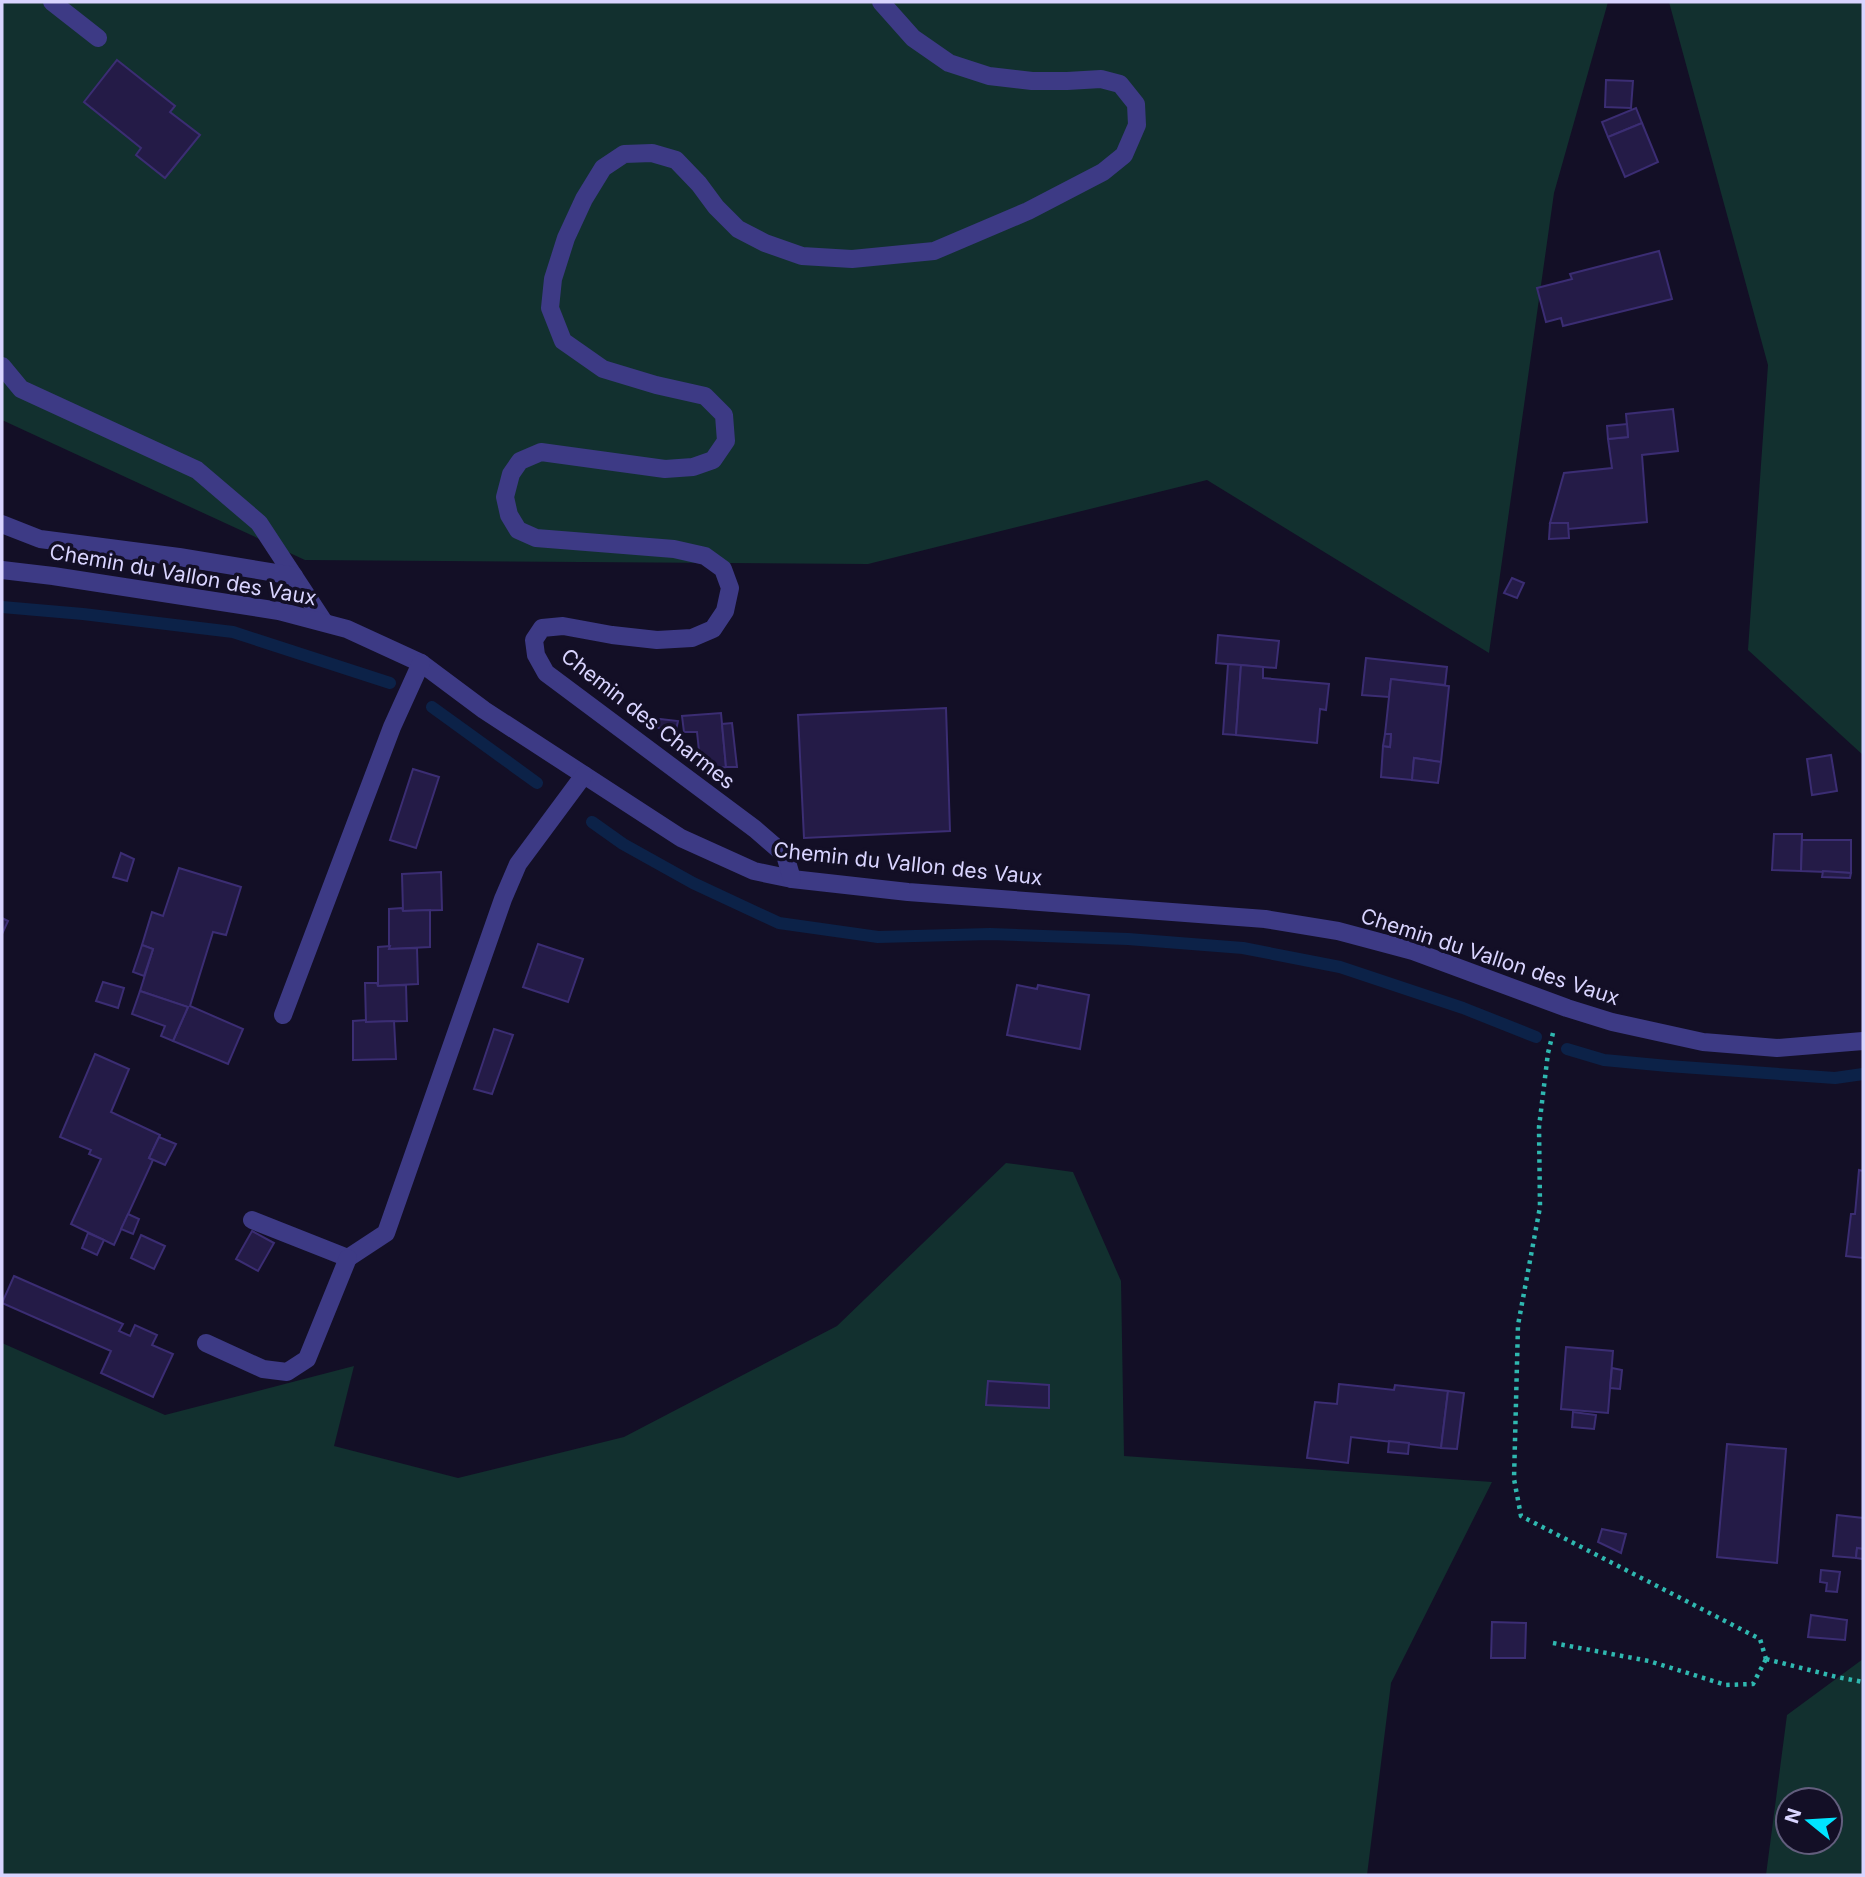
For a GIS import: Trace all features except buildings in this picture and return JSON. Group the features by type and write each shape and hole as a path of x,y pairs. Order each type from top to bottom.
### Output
{"street":[{"path":"52,2 98,38"},
{"name":"Chemin des Charmes","path":"792,879 785,855 755,829 546,673 536,655 534,640 542,628 563,626 657,640 692,638 713,629 725,611 730,588 723,569 705,556 674,549 537,538 517,530 509,515 505,497 511,474 520,461 541,452 664,469 693,467 713,460 726,441 724,415 705,396 603,369 563,341 550,309 552,279 566,238 584,199 603,168 624,154 652,153 676,160 738,229 765,243 802,257 852,259 934,251 1028,211 1103,173 1124,155 1137,125 1136,104 1120,84 1101,79 1044,81 989,76 949,63 913,38 881,2"},
{"path":"2,366 21,389 197,470 259,523 324,622"},
{"path":"2,524 40,539 179,557 294,576"},
{"name":"Chemin du Vallon des Vaux","path":"2,570 279,611 347,628 421,663 484,710 681,838 754,871 792,879 908,892 1265,919 1338,931 1413,951 1567,1008 1612,1022 1703,1042 1777,1048 1863,1041"},
{"path":"283,1015 392,727 421,663"},
{"path":"206,1343 263,1369 288,1372 307,1359 348,1258 386,1233 503,899 518,864 584,775"},
{"path":"253,1220 348,1258"}],"path":[{"path":"1553,1643 1649,1661 1726,1685 1753,1684 1766,1659 1760,1640 1521,1516 1514,1479 1518,1325 1540,1207 1539,1127 1548,1053 1554,1030 1567,1008"},
{"path":"1766,1659 1863,1682"}],"green space":[{"path":"2,2 1608,2 1554,193 1489,653 1207,480 868,564 305,560 2,420"},
{"path":"1669,2 1863,2 1863,755 1748,650 1768,365"},
{"path":"1006,1163 1073,1172 1121,1281 1124,1456 1492,1482 1391,1683 1367,1875 2,1875 2,1343 165,1415 354,1366 334,1446 458,1478 624,1437 837,1326"},
{"path":"1863,1659 1863,1875 1766,1875 1774,1814 1774,1856 1844,1856 1844,1786 1778,1786 1787,1715"}],"waterway":[{"path":"2,607 233,632 390,683"},
{"path":"432,707 537,783"},
{"path":"592,822 623,844 693,883 779,923 878,937 990,934 1128,939 1243,948 1340,967 1463,1008 1536,1037"},
{"path":"1567,1049 1604,1060 1668,1066 1835,1078 1863,1074"}]}
